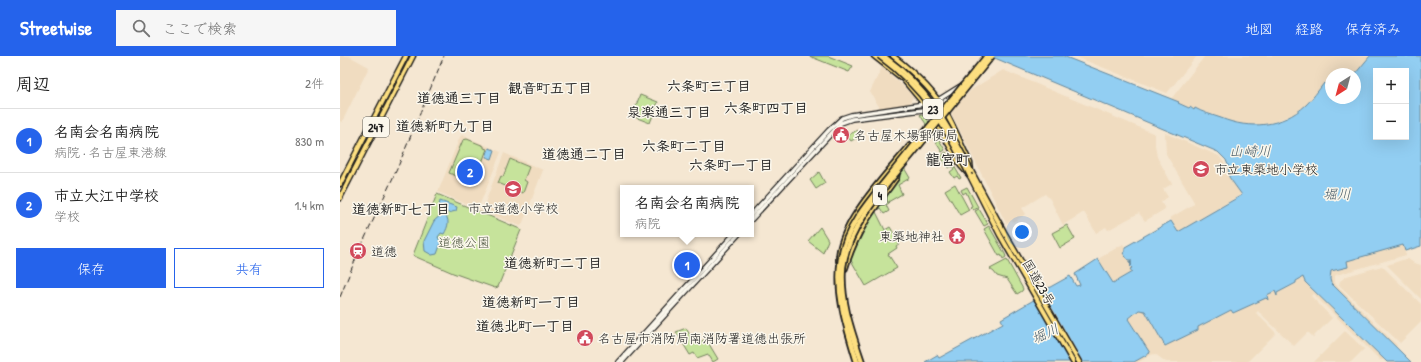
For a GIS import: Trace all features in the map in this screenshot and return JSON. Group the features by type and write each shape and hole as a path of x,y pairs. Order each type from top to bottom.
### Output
{"highway":[{"name":"247","path":"340,184 406,56"},
{"name":"247","path":"340,198 413,56"},
{"path":"874,56 902,79 926,106 961,166 970,176"},
{"name":"国道23号","path":"879,56 902,73 926,99 946,130 1000,235 1073,362"},
{"name":"国道23号","path":"884,56 911,78 927,96 949,128 1004,232 1079,362"},
{"path":"893,56 928,88 939,102 970,163 971,171"},
{"name":"4","path":"857,362 841,299 839,276 842,251 850,231 861,213 915,144 989,57"},
{"name":"4","path":"862,362 850,326 844,296 844,261 849,243 858,225 897,172 989,57"},
{"path":"844,308 839,257 840,247 849,225 910,146 915,144"},
{"path":"841,286 843,273 853,242 861,227 896,178 897,172"}],"main road":[{"path":"754,217 841,123 852,119 926,106 939,102 969,79 989,57"},
{"path":"754,212 828,130 842,118 850,115 926,106"},
{"path":"618,362 731,237"},
{"path":"622,362 736,237"}],"shaded area":[{"path":"340,56 349,56 369,67 342,122 340,121"},
{"path":"1074,56 1197,56 1167,93"},
{"path":"1205,56 1370,56 1360,68 1325,68 1325,85 1324,84 1306,105 1292,115 1268,124 1254,126 1232,122 1195,108 1194,110 1171,99"},
{"path":"882,67 913,96 909,105 880,108 870,92"},
{"path":"1003,70 1155,134 1157,157 1172,184 1163,189 1168,197 1161,202 1165,209 1145,221 1139,213 1108,230 1106,227 1096,233 1084,212 1063,225 1050,199 1045,194 1022,208 1026,214 1013,222 1012,220 1006,223 951,113 960,100 963,99 971,90"},
{"name":"市立東築地小学校","path":"1165,133 1219,156 1226,165 1227,176 1242,194 1178,232 1170,218 1194,204 1194,202 1166,154"},
{"path":"462,135 501,152 478,209 438,192"},
{"name":"市立道徳小学校","path":"504,153 543,170 522,225 520,226 482,211"},
{"path":"1123,244 1125,247 1125,257 1128,260 1132,260 1129,264 1132,263 1130,266 1132,265 1131,267 1133,268 1130,269 1132,272 1113,283 1098,259"},
{"path":"1403,245 1406,255 1336,275 1334,278 1337,286 1397,345 1396,347 1331,283 1330,273 1347,261"},
{"path":"1405,259 1421,265 1421,299 1387,265"},
{"path":"1382,266 1421,304 1421,322 1400,343 1339,285 1340,281 1347,276"},
{"path":"1303,277 1305,282 1384,359 1380,360 1313,294 1311,296 1332,318 1313,337 1307,333 1294,346 1258,311 1256,313 1276,333 1247,362 1166,362 1155,354 1139,362 1134,362 1149,352 1128,319 1140,310 1145,311 1165,345 1232,310 1233,313 1267,297 1266,295 1275,291 1277,295 1277,293 1296,284 1296,281"},
{"path":"1345,331 1364,349 1351,362 1314,362"}],"green space":[{"path":"809,56 828,56 853,66 849,72"},
{"path":"640,95 658,102 650,123 632,116"},
{"path":"921,114 926,117 945,150 942,152 925,125 926,124 920,115"},
{"path":"857,130 860,136 851,141 847,136"},
{"path":"467,139 484,146 484,148 487,149 476,179 478,181 477,184 449,173 463,140"},
{"path":"946,152 961,178 959,179 957,176 954,178 950,172 954,169 952,166 948,168 941,156"},
{"path":"510,159 529,167 524,180 527,182 523,193 498,183 501,176 503,177"},
{"path":"903,166 910,178 898,185 902,194 888,202 889,203 886,205 889,211 884,214 880,208 877,210 869,196"},
{"path":"819,172 825,183 816,189 810,180"},
{"path":"955,184 969,210 960,215 945,190"},
{"path":"967,187 978,207 973,210 970,207 972,206 966,192 963,194 961,190"},
{"name":"道徳公園","path":"437,194 521,230 498,287 495,288 453,273 413,255"},
{"path":"979,209 988,224 984,226 975,211"},
{"path":"875,210 885,230 890,227 900,243 896,246 897,248 888,254 897,268 866,286 849,257 855,241"},
{"path":"1067,225 1075,239 1060,248 1052,233"},
{"path":"989,226 1005,254 1006,257 1003,259 1001,255 999,256 984,229"},
{"path":"820,227 828,240 823,253 808,241"},
{"path":"1007,260 1023,289 1017,294 1007,279 997,276 990,269"},
{"path":"686,328 695,344 706,339 718,359 713,362 708,354 697,358 694,353 690,355 676,332"}],"water":[{"name":"堀川","path":"990,56 1063,56 1179,102 1178,103 1194,110 1195,108 1232,122 1254,125 1276,122 1297,112 1309,102 1324,83 1325,104 1361,104 1360,68 1370,56 1421,56 1421,246 1405,251 1403,245 1347,261 1348,267 1331,271 1330,279 1331,283 1411,362 1387,362 1305,282 1303,277 1296,281 1296,283 1277,293 1277,296 1275,291 1267,295 1268,300 1266,298 1233,313 1231,310 1198,327 1198,330 1165,346 1145,311 1139,310 1128,319 1150,353 1134,362 925,362 937,355 939,358 1003,323 1001,319 1044,294 1043,291 1070,276 1076,286 1080,285 1075,274 1098,259 1113,283 1132,272 1130,269 1132,268 1130,266 1132,265 1130,265 1132,264 1129,263 1132,262 1128,262 1132,260 1128,260 1123,253 1125,252 1125,247 1171,221 1178,232 1242,195 1229,177 1226,160 1218,152"},
{"path":"489,148 495,150 492,159 486,157"},
{"path":"440,201 457,207 456,211 448,213 439,206"},
{"path":"443,213 446,215 448,220 448,226 444,234 441,233 438,237 441,243 437,254 432,255 425,251 424,241 434,221"}],"pier":[{"path":"1042,290 1083,362 1070,362 1033,298 1042,293"}],"railway":[{"path":"340,297 358,253 397,169 444,56"}],"place":[{"name":"名古屋木場郵便局","path":"841,135"},
{"name":"市立東築地小学校","path":"1201,169"},
{"name":"市立大江中学校","path":"470,172"},
{"name":"市立道徳小学校","path":"513,189"},
{"name":"東築地神社","path":"957,236"},
{"name":"道徳","path":"358,251"},
{"name":"名南会名南病院","path":"687,265"},
{"name":"名古屋市消防局南消防署道徳出張所","path":"585,338"}],"district":[{"name":"六条町三丁目","path":"709,85"},
{"name":"観音町五丁目","path":"550,87"},
{"name":"道徳通三丁目","path":"459,97"},
{"name":"六条町四丁目","path":"766,107"},
{"name":"泉楽通三丁目","path":"669,111"},
{"name":"道徳新町九丁目","path":"445,125"},
{"name":"六条町二丁目","path":"684,145"},
{"name":"道徳通二丁目","path":"584,153"},
{"name":"龍宮町","path":"948,159"},
{"name":"六条町一丁目","path":"731,164"},
{"name":"道徳新町七丁目","path":"401,208"},
{"name":"道徳新町二丁目","path":"553,262"},
{"name":"道徳新町一丁目","path":"531,301"},
{"name":"道徳北町一丁目","path":"525,325"}],"water label":[{"name":"山崎川","path":"1250,150"}]}
